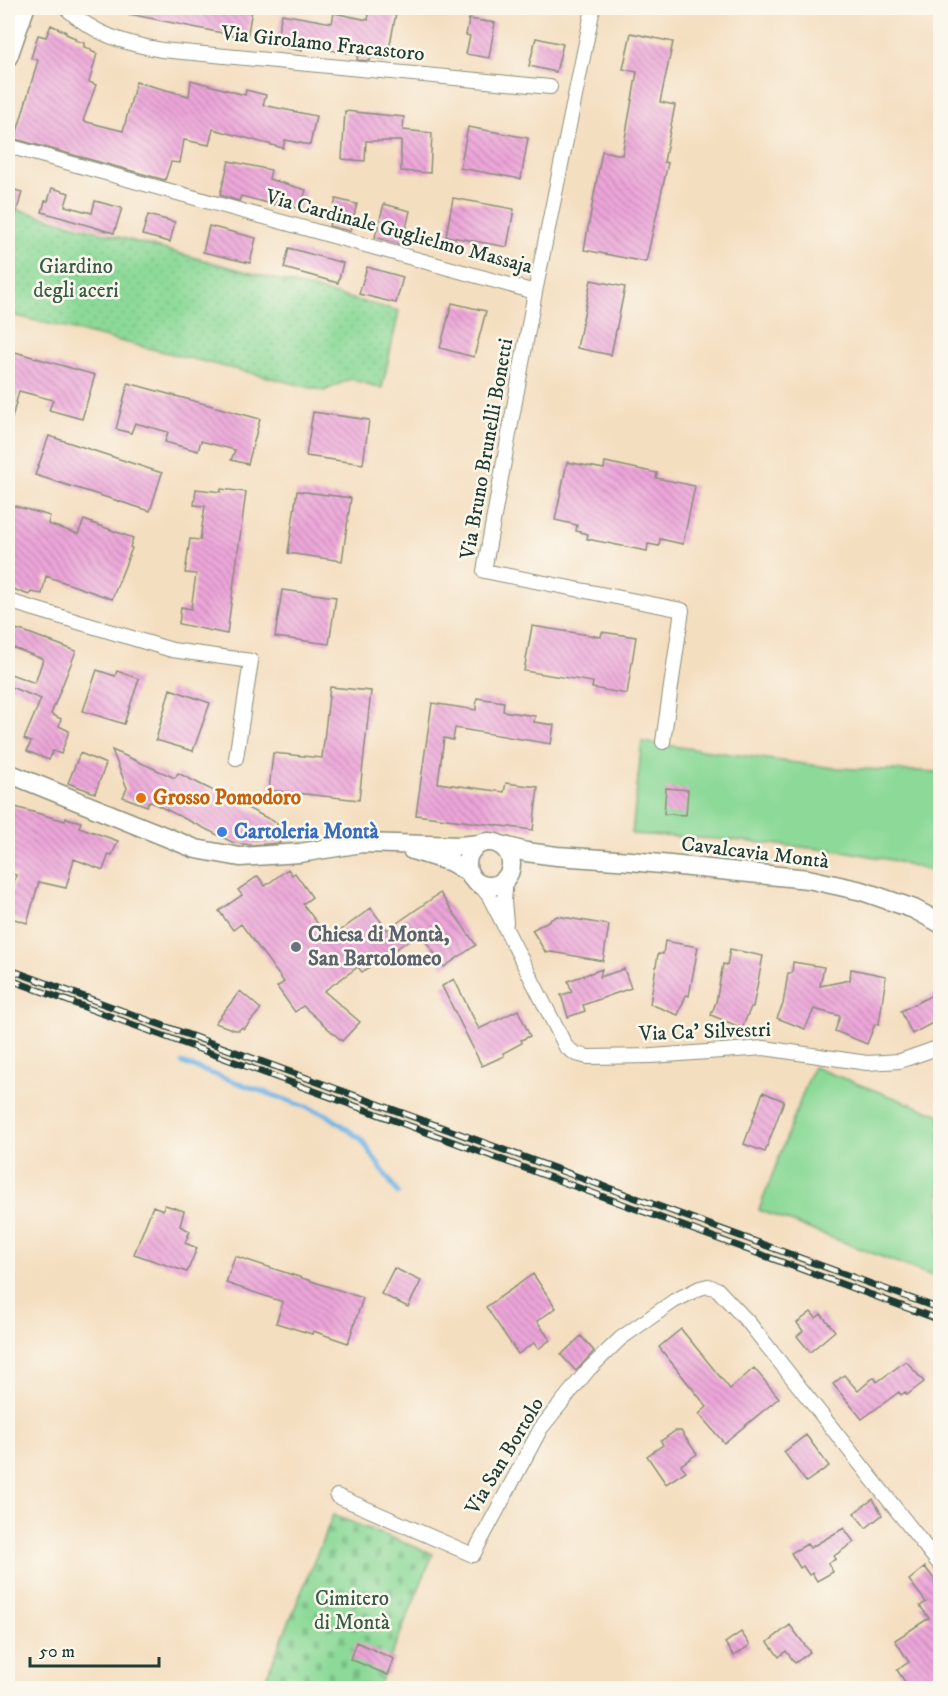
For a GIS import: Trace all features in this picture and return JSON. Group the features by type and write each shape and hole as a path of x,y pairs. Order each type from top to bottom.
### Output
{"main road":[{"path":"8,57 25,8"},
{"path":"8,773 208,852 240,856 300,853 362,843 459,846 494,843 501,845 510,857 508,875 495,886 474,878 451,862 390,844"},
{"path":"474,878 467,865 470,853 480,844"},
{"name":"Cavalcavia Montà","path":"501,845 526,852 557,856 808,879 862,891 914,909 940,923"},
{"name":"Cavalcavia Montà","path":"508,875 522,866 557,856"}],"street":[{"name":"Via Girolamo Fracastoro","path":"66,8 100,32 130,45 550,87"},
{"name":"Via Cardinale Guglielmo Massaja","path":"8,146 535,292 593,8"},
{"name":"Via Bruno Brunelli Bonetti","path":"535,292 484,571 682,610 663,742"},
{"path":"8,601 172,651 251,661 236,759"},
{"path":"506,928 504,901 508,875"},
{"path":"474,878 489,896 506,928"},
{"name":"Via Ca' Silvestri","path":"506,928 566,1047 576,1054 588,1057 652,1056 764,1048 867,1063 900,1061 940,1047"},
{"name":"Via San Bortolo","path":"337,1496 472,1554 541,1428 588,1370 621,1338 674,1301 708,1286 717,1289 750,1323 940,1565"}],"green space":[{"name":"Giardino degli aceri","path":"8,207 399,311 382,388 350,379 324,391 8,314"},
{"path":"642,742 834,768 940,772 940,880 932,871 849,852 732,840 632,834"},
{"path":"813,1067 940,1115 940,1279 759,1210"},
{"name":"Cimitero di Montà","path":"333,1515 433,1554 378,1688 262,1688"}],"building":[{"path":"129,8 252,10 247,38 129,14"},
{"path":"370,8 397,8 387,60 371,57 370,61 357,60 358,55 303,45 302,51 275,45 282,14 332,23 334,13 368,20"},
{"path":"469,19 495,23 489,58 466,54 470,36 466,35"},
{"path":"51,25 84,43 84,47 97,54 89,82 96,85 83,121 123,131 136,82 189,96 191,80 245,95 246,90 266,95 263,105 316,116 310,145 285,140 283,148 213,129 209,145 184,140 180,163 171,162 165,180 15,139 38,60 31,58 38,35 46,37"},
{"path":"631,33 673,42 660,102 675,105 664,162 668,163 646,262 584,250 602,151 622,155 637,72 623,69"},
{"path":"536,38 563,44 556,72 529,66"},
{"path":"345,111 404,117 403,130 432,133 430,173 401,171 401,141 366,141 365,161 342,159"},
{"path":"468,127 528,138 521,179 460,168"},
{"path":"229,161 271,170 269,179 306,190 300,209 276,202 275,205 241,196 239,201 220,195"},
{"path":"8,188 22,192 12,229 8,229"},
{"path":"52,188 69,193 65,206 92,213 95,201 122,208 114,233 42,212"},
{"path":"453,198 514,209 507,247 446,236"},
{"path":"336,199 357,204 350,231 329,226"},
{"path":"384,204 410,211 402,245 375,237"},
{"path":"148,215 175,222 170,242 142,235"},
{"path":"209,226 256,238 250,263 203,252"},
{"path":"289,248 343,263 338,283 284,268"},
{"path":"367,267 403,277 396,303 359,294"},
{"path":"591,280 625,287 611,355 577,348"},
{"path":"452,303 486,311 474,357 440,348"},
{"path":"8,350 95,375 82,419 49,410 53,400 19,391 12,418 8,417"},
{"path":"128,383 260,419 248,464 231,460 235,450 201,441 198,451 165,442 168,432 135,423 131,433 116,429"},
{"path":"313,412 369,420 363,464 306,456"},
{"path":"49,436 162,473 150,511 35,475"},
{"path":"567,462 604,469 605,462 657,473 656,478 695,486 683,544 660,539 659,546 648,544 647,551 587,539 588,534 576,531 577,525 555,520"},
{"path":"196,489 246,492 227,634 179,624 181,607 191,609 196,574 185,573 190,539 200,540 205,506 194,505"},
{"path":"297,491 351,498 342,561 288,553"},
{"path":"8,504 50,516 48,524 78,534 84,520 133,538 130,547 132,548 112,599 46,576 42,594 31,592 29,595 8,587"},
{"path":"282,590 336,597 329,644 275,637"},
{"path":"532,626 601,637 602,632 636,637 627,694 592,688 593,682 524,671"},
{"path":"8,627 76,651 51,714 61,719 59,726 69,731 61,754 53,751 49,760 27,751 31,742 24,739 41,699 8,686 8,673 35,683 43,659 8,646"},
{"path":"97,670 115,676 117,671 139,679 124,724 83,711"},
{"path":"330,687 371,691 359,800 269,790 273,753 322,758"},
{"path":"170,689 210,703 193,751 156,740"},
{"path":"477,698 504,702 503,711 535,716 534,722 554,725 551,744 455,728 453,740 444,738 438,783 504,792 506,783 538,787 533,830 416,815 432,703 476,710"},
{"path":"112,750 175,778 178,773 277,823 280,843 251,845 234,843 149,801 147,806 123,797 127,788"},
{"path":"80,753 106,764 95,793 68,783"},
{"path":"666,788 688,790 686,815 664,814"},
{"path":"8,805 65,821 66,818 81,822 79,827 118,841 112,855 109,854 103,870 74,859 66,888 39,882 27,923 8,917 8,904 16,875 8,873"},
{"path":"288,869 292,875 295,873 312,897 303,904 329,939 371,908 387,930 440,893 476,945 444,967 420,933 362,972 358,967 324,991 360,1022 342,1041 303,1006 295,1012 277,987 284,982 241,924 233,930 219,911 242,895 238,890 258,876 265,886"},
{"path":"557,916 609,925 603,961 552,952 546,953 532,930"},
{"path":"665,941 698,947 689,996 686,995 678,1015 650,1004 658,954 663,954"},
{"path":"730,949 763,956 753,1007 742,1028 711,1015 716,1002 723,964 727,965"},
{"path":"793,962 824,967 820,986 850,980 851,969 886,976 879,1024 875,1024 867,1044 835,1031 840,1016 814,1009 805,1029 777,1018 783,1004 788,973 792,973"},
{"path":"602,969 600,977 624,969 631,988 583,1005 585,1011 568,1017 561,995 572,992 568,981"},
{"path":"454,979 479,1029 518,1010 530,1036 503,1053 504,1056 482,1066 442,986"},
{"path":"240,991 261,1009 244,1029 242,1027 235,1030 215,1023"},
{"path":"940,991 940,1019 912,1034 901,1011"},
{"path":"763,1092 784,1101 765,1152 744,1144"},
{"path":"165,1205 184,1211 180,1226 190,1231 185,1243 197,1248 187,1272 134,1254 153,1206 163,1210"},
{"path":"235,1256 363,1298 348,1343 313,1331 312,1334 276,1323 283,1302 226,1283"},
{"path":"394,1268 421,1281 408,1307 381,1294"},
{"path":"533,1274 556,1308 537,1321 550,1340 538,1349 534,1343 518,1354 486,1307"},
{"path":"811,1312 816,1318 821,1314 835,1331 810,1352 797,1336 803,1331 797,1323"},
{"path":"681,1329 730,1389 754,1368 779,1398 724,1443 699,1414 707,1407 659,1347"},
{"path":"581,1336 594,1351 576,1371 561,1355"},
{"path":"906,1361 924,1382 907,1395 905,1392 901,1395 899,1392 862,1419 833,1384 844,1375 858,1391 874,1377 877,1382"},
{"path":"675,1431 681,1431 697,1454 681,1465 686,1471 666,1484 647,1456 663,1445 661,1441"},
{"path":"806,1435 829,1466 806,1482 784,1452"},
{"path":"873,1499 882,1515 866,1528 854,1513"},
{"path":"844,1528 854,1542 834,1556 836,1559 828,1563 833,1572 817,1581 812,1573 809,1575 803,1566 800,1568 791,1553 807,1544 810,1548"},
{"path":"925,1567 940,1587 940,1689 910,1689 897,1670 909,1662 895,1640 929,1618 920,1606 926,1602 909,1580"},
{"path":"790,1625 810,1652 795,1663 786,1651 779,1657 768,1642"},
{"path":"741,1632 750,1645 734,1656 725,1643"},
{"path":"356,1642 394,1659 388,1675 350,1659"}],"waterway":[{"path":"182,1063 326,1114 361,1139 398,1193"}],"railway":[{"path":"8,969 940,1309"},
{"path":"8,979 940,1320"}],"place":[{"name":"Grosso Pomodoro","path":"141,798"},
{"name":"Cartoleria Montà","path":"222,832"},
{"name":"Chiesa di Montà, San Bartolomeo","path":"296,947"}]}
